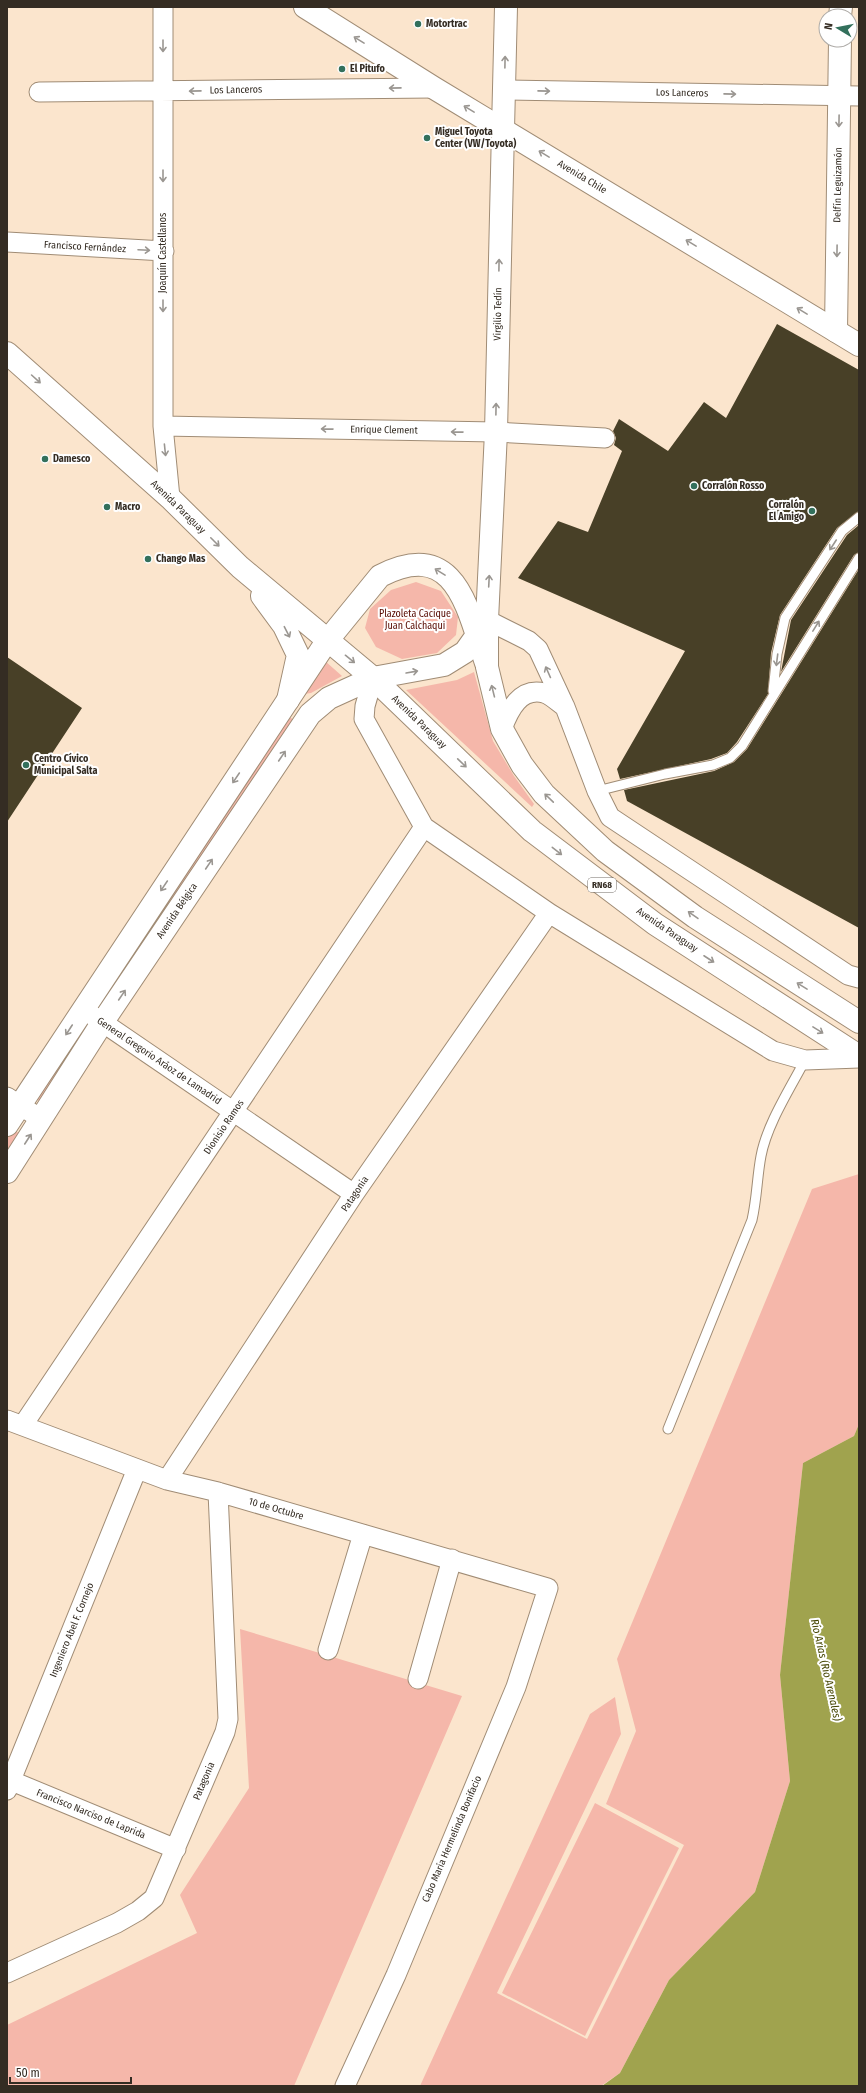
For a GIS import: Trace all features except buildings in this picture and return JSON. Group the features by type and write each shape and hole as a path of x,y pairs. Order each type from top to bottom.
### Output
{"main road":[{"name":"Avenida Chile","path":"305,7 434,88 859,345"},
{"name":"Virgilio Tedín","path":"482,628 496,432 506,7"},
{"name":"Delfín Leguizamón","path":"836,331 849,96 841,48"},
{"name":"Avenida Paraguay","path":"7,353 170,498 240,567 373,678 532,831 655,924 859,1057"},
{"path":"7,1125 13,1101 83,1008 328,641 380,576 391,570 413,564 429,566 443,573 458,586 466,605 482,628 487,667 502,729 522,765 544,794 606,852 695,917 859,1022"},
{"path":"240,567 284,626 298,655 288,700"},
{"path":"373,678 444,665 465,652 482,628"},
{"name":"Avenida Bélgica","path":"7,1172 102,1023 310,714 329,698 373,678"}],"street":[{"name":"Joaquín Castellanos","path":"163,7 163,426 170,498"},
{"name":"Los Lanceros","path":"39,92 434,88"},
{"name":"Los Lanceros","path":"505,90 849,96"},
{"name":"Francisco Fernández","path":"7,242 164,251"},
{"name":"Enrique Clement","path":"163,426 496,432 605,438"},
{"path":"482,628 529,640 538,649 564,707 597,791 610,816 624,827 848,975 859,978"},
{"path":"373,678 365,706 364,719 424,827 549,913 773,1051 805,1060 859,1057"},
{"path":"502,729 509,711 518,699 531,692 546,693 564,707"},
{"name":"Dionisio Ramos","path":"15,1423 234,1112 424,827"},
{"name":"Patagonia","path":"168,1480 354,1194 549,913"},
{"name":"General Gregorio Aráoz de Lamadrid","path":"83,1008 102,1023 354,1194"},
{"path":"13,1101 42,1119"},
{"name":"10 de Octubre","path":"15,1423 168,1480 218,1492 548,1588"},
{"name":"Ingeniero Abel F. Cornejo","path":"8,1784 137,1469"},
{"name":"Patagonia","path":"7,1973 117,1923 138,1911 154,1898 176,1849 225,1732 228,1719 218,1492"},
{"path":"328,1650 363,1534"},
{"path":"418,1679 452,1559"},
{"name":"Cabo María Hermelinda Bonifacio","path":"345,2086 396,1975 516,1687 548,1588"},
{"name":"Francisco Narciso de Laprida","path":"8,1784 176,1849"}],"lane":[{"path":"772,695 777,654 785,618 842,531 859,517"},
{"path":"597,791 666,774 713,765 730,758 742,746 772,695 859,558"},
{"path":"668,1429 752,1220 757,1199 761,1155 769,1130 805,1060"}],"green space":[{"name":"Plazoleta Cacique Juan Calchaqui","path":"416,582 441,591 458,617 456,635 437,653 402,659 376,647 365,628 370,609 391,590"},
{"path":"325,661 342,676 311,693 304,694"},
{"path":"474,672 493,741 514,776 534,804 532,807 406,690 457,680"},
{"path":"285,718 291,718 294,720 102,1005 99,1001"},
{"path":"81,1030 84,1032 41,1101 37,1100 36,1097"},
{"path":"13,1130 19,1133 7,1155 7,1137"},
{"path":"859,1174 859,1424 854,1436 803,1463 780,1675 790,1781 755,1892 669,1980 620,2073 601,2086 420,2086 590,1714 615,1697 621,1734 497,1993 587,2039 684,1845 606,1804 636,1731 617,1659 812,1189"},
{"path":"240,1629 462,1696 294,2086 7,2086 7,2025 197,1933 180,1895 249,1788"},
{"path":"595,1803 679,1848 585,2036 502,1993"}],"water":[{"name":"Río Arias (Río Arenales)","path":"859,1424 859,2086 602,2086 620,2073 669,1980 755,1892 790,1781 780,1675 803,1463 854,1436"}],"place":[{"name":"Motortrac","path":"418,24"},
{"name":"El Pitufo","path":"342,69"},
{"name":"Miguel Toyota Center (VW/Toyota)","path":"427,138"},
{"name":"Damesco","path":"45,459"},
{"name":"Corralón Rosso","path":"694,486"},
{"name":"Macro","path":"107,507"},
{"name":"Corralón El Amigo","path":"812,511"},
{"name":"Chango Mas","path":"148,559"},
{"name":"Centro Cívico Municipal Salta","path":"26,765"}]}
